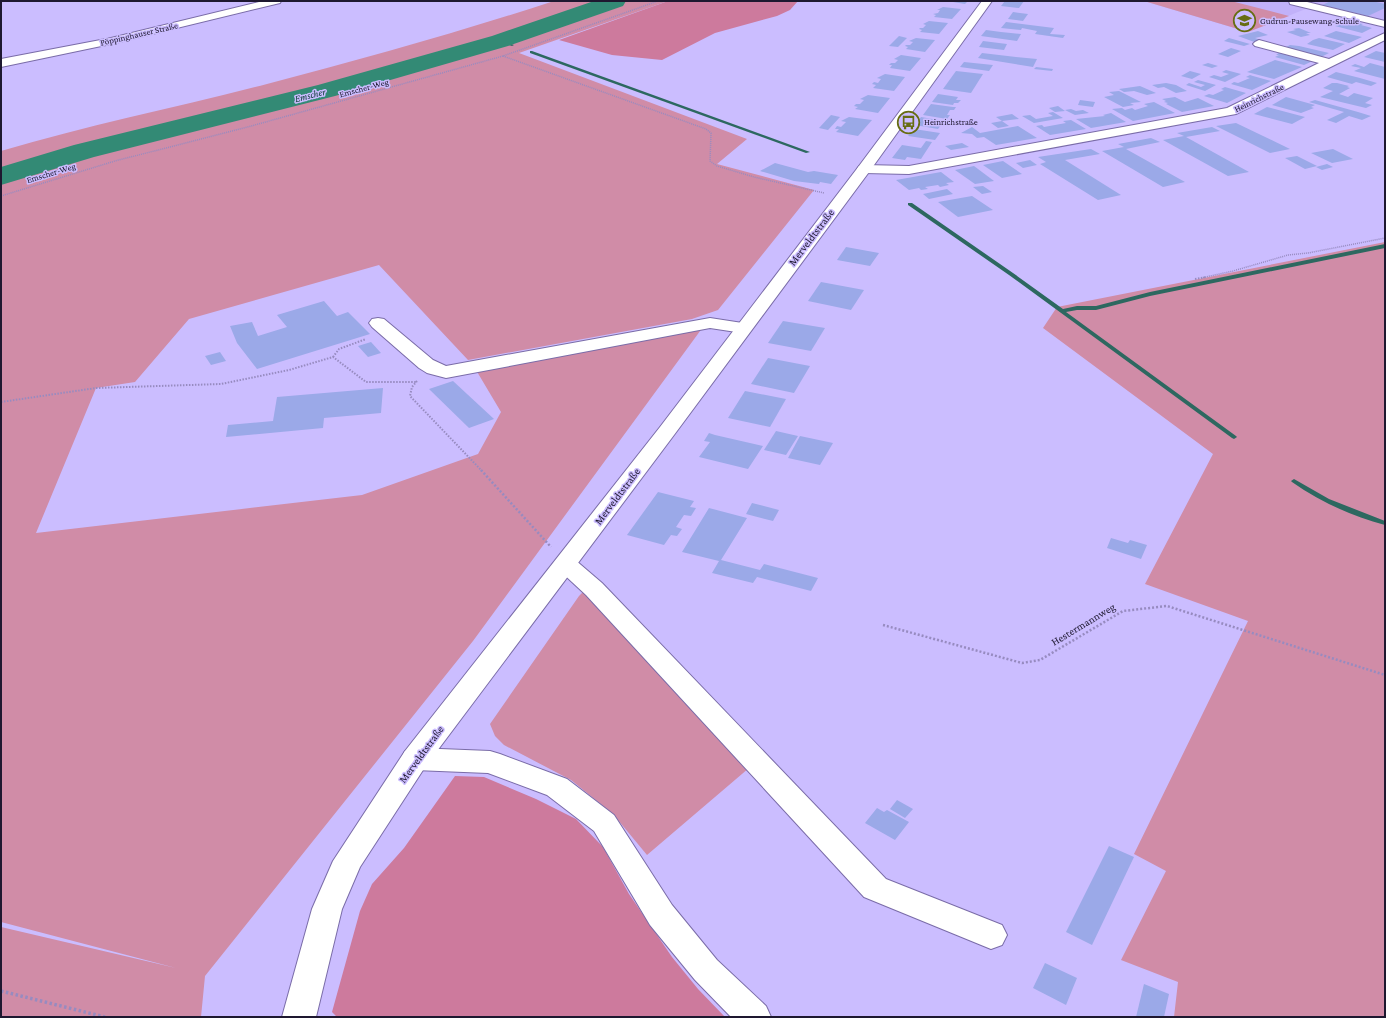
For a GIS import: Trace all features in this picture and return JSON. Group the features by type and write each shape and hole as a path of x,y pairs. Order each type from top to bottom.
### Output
{"main road":[{"name":"Pöppinghauser Straße","path":"1,63 111,41 276,1"},
{"name":"Merveldtstraße","path":"299,1017 326,909 348,861 415,759 566,564 842,196 864,169 987,1"},
{"path":"1294,2 1385,24"},
{"name":"Heinrichstraße","path":"864,169 909,170 1232,111 1385,36"},
{"path":"1260,44 1331,63"},
{"path":"383,328 434,369 446,372 710,323 743,328"},
{"path":"566,564 594,589 875,888 991,935"},
{"path":"415,759 490,762 557,787 604,823 661,915 706,970 754,1017"}],"path":[{"name":"Emscher-Weg","path":"1,196 115,161 244,128 503,56 658,1"},
{"path":"503,56 706,129 711,133 710,161 717,166 754,177 842,196"},
{"path":"1195,279 1288,255 1308,253 1385,238"},
{"path":"1,402 96,388 221,384 289,370 333,357 339,349 383,328"},
{"path":"333,357 366,382 417,382"},
{"path":"434,369 412,387 410,396 458,445 566,564"},
{"name":"Hestermannweg","path":"883,625 1022,663 1040,660 1123,610 1167,606 1385,675"},
{"path":"1,991 105,1017"}],"shaded area":[{"path":"554,1 604,1 456,50 320,88 90,146 1,172 1,151 339,65"},
{"path":"624,1 668,1 519,53 747,139 717,164 814,190 718,310 692,319 468,360 379,265 189,319 135,382 96,388 36,533 362,495 478,454 501,412 476,370 703,327 473,641 205,976 201,1017 1,1017 1,927 176,968 1,922 1,181 97,153 427,66 510,41"},
{"path":"668,1 798,1 790,10 777,16 715,33 662,60 612,55 559,40"},
{"name":"Gudrun-Pausewang-Schule","path":"1144,1 1385,1 1385,26 1308,8 1248,32"},
{"path":"1144,1 1231,1 1289,16 1248,32"},
{"path":"1385,242 1385,1017 1174,1017 1178,982 1121,960 1166,871 1134,854 1248,621 1145,584 1213,454 1043,328 1057,307"},
{"path":"583,592 592,596 749,768 647,855 613,814 571,780 504,745 495,736 490,724"},
{"path":"455,776 484,777 536,799 576,819 603,847 629,894 672,957 698,989 725,1017 337,1017 332,1012 360,911 372,884 404,848"}],"building":[{"path":"947,1 968,1 965,4"},
{"path":"1005,1 1024,1 1019,8 1001,6"},
{"path":"1331,1 1372,1 1385,4 1385,8 1368,16 1322,5"},
{"path":"943,7 961,9 952,19 934,17 936,15 933,14 938,13 940,10 937,10"},
{"path":"1013,12 1028,14 1023,21 1008,19"},
{"path":"929,21 948,23 939,34 920,32 922,30 919,29 926,25 923,24"},
{"path":"1006,22 1054,28 1050,34 1065,35 1063,38 1035,34 1037,31 1022,28 1021,30 1001,28"},
{"path":"1352,22 1363,24 1361,25 1372,28 1362,33 1335,26"},
{"path":"1299,28 1311,33 1306,33 1310,35 1301,37 1287,32"},
{"path":"986,30 1021,34 1017,41 981,36"},
{"path":"1258,31 1268,35 1255,38 1264,41 1257,43 1238,36"},
{"path":"1336,31 1362,37 1349,43 1324,36"},
{"path":"899,36 907,38 898,47 889,46"},
{"path":"916,38 935,40 925,52 906,49 908,47 905,46 906,45 910,45 913,42 909,41"},
{"path":"1229,38 1250,44 1244,46 1224,41"},
{"path":"1319,38 1345,44 1333,50 1307,44"},
{"path":"983,41 1007,44 1004,50 979,47"},
{"path":"1290,45 1329,53 1319,58 1289,50 1293,49 1286,47"},
{"path":"1231,48 1241,51 1228,57 1218,54"},
{"path":"1376,51 1385,53 1385,62 1364,57"},
{"path":"1280,52 1315,60 1304,65 1275,57 1279,55 1276,55"},
{"path":"982,53 1037,59 1033,67 978,58"},
{"path":"901,55 921,58 910,71 890,68 892,65 889,65 891,63 895,63 898,60 894,59"},
{"path":"1275,60 1302,67 1274,79 1247,72"},
{"path":"964,62 993,65 989,71 960,67"},
{"path":"1208,63 1218,66 1212,68 1202,65"},
{"path":"1370,63 1385,67 1385,79 1354,71 1361,68 1351,66 1355,64 1364,67"},
{"path":"1036,67 1053,69 1052,71 1034,69"},
{"path":"1226,70 1241,74 1225,82 1209,77 1214,75 1221,77 1229,74 1222,72"},
{"path":"956,71 983,74 971,93 943,89"},
{"path":"1190,71 1201,74 1192,79 1181,76"},
{"path":"1336,72 1377,83 1371,86 1356,82 1352,84 1327,77"},
{"path":"885,74 905,77 894,91 873,88 876,85 872,84 874,82 878,83 881,79 877,78"},
{"path":"1250,75 1271,81 1252,90 1231,84 1250,78 1246,77"},
{"path":"1198,80 1216,85 1205,91 1186,85 1189,83 1201,87 1205,85 1194,82"},
{"path":"1166,83 1176,85 1187,91 1176,93 1164,87 1158,88 1152,85"},
{"path":"1332,83 1349,86 1347,87 1350,88 1339,94 1348,97 1354,93 1373,98 1365,103 1372,105 1366,108 1320,97 1333,91 1323,88"},
{"path":"1140,86 1156,93 1147,95 1134,91 1124,92 1119,89"},
{"path":"1225,87 1246,93 1227,103 1204,96 1209,94 1213,95 1224,90 1221,89"},
{"path":"1119,91 1141,102 1130,103 1134,105 1123,107 1104,97 1114,95 1109,92"},
{"path":"938,94 958,97 956,100 961,100 953,105 932,102"},
{"path":"868,95 890,98 878,113 855,109 858,107 854,106 856,104 860,104 864,100 860,99"},
{"path":"1175,97 1185,102 1198,98 1214,106 1182,112 1166,104 1168,103 1164,102 1166,101 1162,99"},
{"path":"1286,97 1315,105 1311,107 1314,108 1301,113 1272,105"},
{"path":"1080,100 1095,102 1093,107 1078,105"},
{"path":"1315,100 1371,116 1362,120 1349,116 1336,123 1327,120 1344,112 1309,102"},
{"path":"1154,102 1175,113 1133,121 1112,109 1122,108 1125,110 1132,108 1135,110 1148,106 1144,104"},
{"path":"931,104 956,107 954,110 950,110 947,115 950,115 947,119 923,115"},
{"path":"1058,106 1065,111 1055,112 1049,108"},
{"path":"1267,107 1305,117 1292,124 1254,114"},
{"path":"1071,109 1076,111 1083,110 1089,113 1075,115 1065,110"},
{"path":"1053,112 1063,118 1034,123 1022,116 1030,115 1036,119 1053,116 1048,113"},
{"path":"1111,113 1126,122 1091,128 1076,119 1105,116 1103,115"},
{"path":"1012,114 1019,119 1002,121 996,117"},
{"path":"831,115 840,117 828,130 819,128"},
{"path":"849,117 872,120 858,136 836,132 839,129 835,129 837,126 841,127 846,122 841,121"},
{"path":"921,117 944,121 938,129 915,125"},
{"path":"1071,120 1086,129 1050,135 1036,126 1042,125 1044,127 1066,123 1063,121"},
{"path":"1002,121 1009,126 998,128 991,123"},
{"path":"1236,123 1290,149 1270,153 1216,126"},
{"path":"1018,126 1037,138 996,145 984,137 977,138 972,134 961,133 972,127 980,133"},
{"path":"1212,127 1220,131 1186,137 1249,172 1228,176 1163,140 1184,136 1177,133"},
{"path":"914,129 940,133 935,140 908,136"},
{"path":"1151,138 1160,142 1126,149 1185,182 1163,187 1102,151 1124,147 1118,144"},
{"path":"926,141 932,142 921,159 907,157 905,160 892,158 902,145 921,148"},
{"path":"962,143 969,147 951,150 945,146"},
{"path":"1091,149 1100,154 1065,160 1121,195 1098,200 1040,164 1046,162 1038,157"},
{"path":"1333,149 1353,159 1332,163 1311,153"},
{"path":"1297,156 1317,166 1305,169 1285,158"},
{"path":"1030,160 1037,165 1023,168 1016,163"},
{"path":"1003,161 1022,174 1002,178 983,165"},
{"path":"775,163 808,172 814,171 838,175 831,184 820,182 819,184 794,181 760,171"},
{"path":"1327,164 1333,167 1322,170 1316,167"},
{"path":"974,166 994,181 975,184 955,170"},
{"path":"941,172 954,182 946,183 949,185 940,187 938,185 925,187 928,189 921,190 919,188 909,190 896,180"},
{"path":"983,186 992,192 982,194 973,187"},
{"path":"947,189 953,194 929,199 923,194"},
{"path":"972,196 993,210 958,217 938,202"},
{"path":"846,247 879,253 870,266 837,260"},
{"path":"821,282 864,290 851,310 808,301"},
{"path":"324,301 337,316 348,312 370,334 257,369 237,343 230,326 252,322 258,336 287,327 277,315"},
{"path":"783,321 825,328 811,351 768,343"},
{"path":"371,342 381,353 368,357 358,346"},
{"path":"220,352 226,361 211,365 205,356"},
{"path":"768,358 810,366 794,393 751,384"},
{"path":"453,381 494,419 469,428 429,389"},
{"path":"383,388 381,413 324,418 323,428 226,437 228,425 273,421 277,397"},
{"path":"745,391 786,399 770,427 728,418"},
{"path":"776,431 798,436 786,455 764,450"},
{"path":"709,433 763,446 748,469 699,457 710,442 704,441"},
{"path":"800,436 833,443 820,465 788,458"},
{"path":"658,492 694,501 690,507 696,508 691,516 684,515 676,527 682,529 677,536 671,535 664,545 627,535"},
{"path":"752,503 779,510 773,521 746,514"},
{"path":"709,508 747,518 721,560 760,570 764,564 818,578 811,591 757,577 753,583 712,573 719,561 682,552"},
{"path":"1111,538 1128,543 1130,540 1147,545 1141,559 1107,548"},
{"path":"897,800 913,809 905,818 890,809"},
{"path":"877,808 884,812 887,810 909,822 895,840 865,823"},
{"path":"1109,846 1134,857 1092,945 1066,932"},
{"path":"1045,963 1077,978 1066,1005 1033,988"},
{"path":"1144,984 1169,994 1164,1017 1136,1017"}],"waterway":[{"name":"Emscher","path":"1,176 84,151 326,91 500,41 615,1"},
{"name":"Emscher","path":"500,41 512,45"},
{"path":"531,52 808,152"},
{"path":"910,204 1061,311"},
{"path":"1061,311 1077,308 1096,308 1150,294 1385,246"},
{"path":"1061,311 1234,437"},
{"path":"1294,481 1316,495 1349,510 1385,523"}],"place":[{"name":"Gudrun-Pausewang-Schule","path":"1244,21"},
{"name":"Heinrichstraße","path":"908,122"}]}
